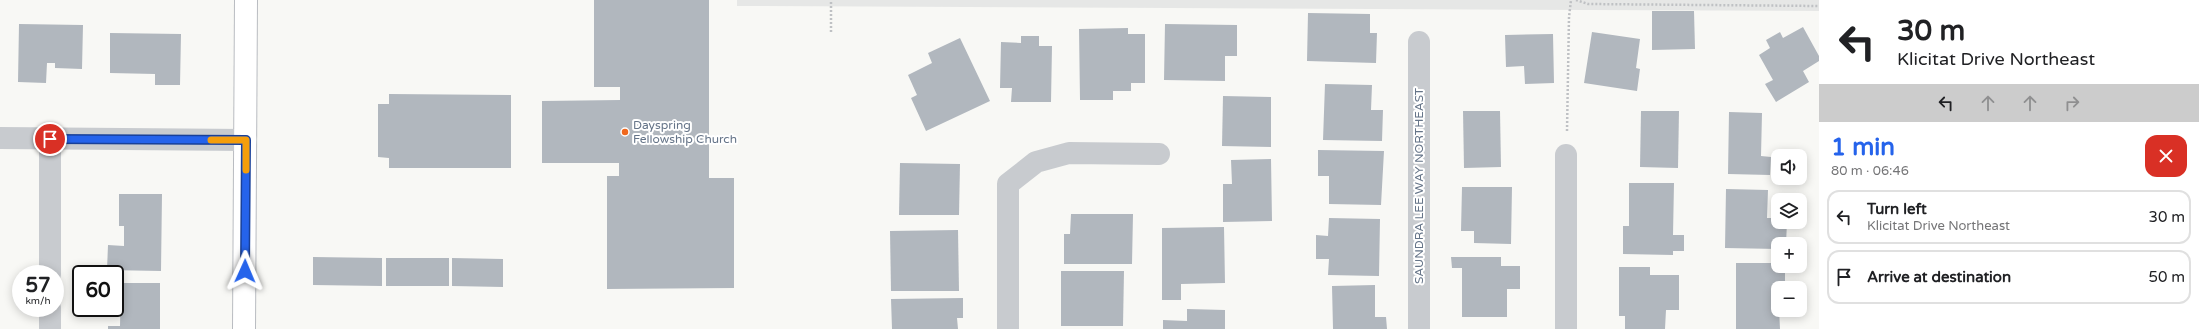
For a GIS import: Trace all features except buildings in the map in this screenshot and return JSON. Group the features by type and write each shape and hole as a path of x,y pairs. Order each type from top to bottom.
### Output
{"main road":[{"path":"244,329 246,0"}],"street":[{"name":"SAUNDRA LEE WAY NORTHEAST","path":"1419,42 1419,329"},
{"path":"0,138 246,140"},
{"path":"50,139 50,265"},
{"path":"1008,329 1008,184 1036,162 1069,153 1159,154"},
{"path":"1566,155 1566,329"},
{"path":"50,317 50,329"}],"path":[{"path":"831,0 831,32"},
{"path":"1566,155 1569,17 1572,0"},
{"path":"1576,0 1588,4 1819,6"}],"shaded area":[{"path":"737,0 1819,0 1819,11 737,6"}],"slow traffic":[{"path":"211,140 246,140 246,170"}],"place":[{"name":"Dayspring Fellowship Church","path":"625,132"}],"route":[{"path":"50,139 246,140 245,271"}]}
